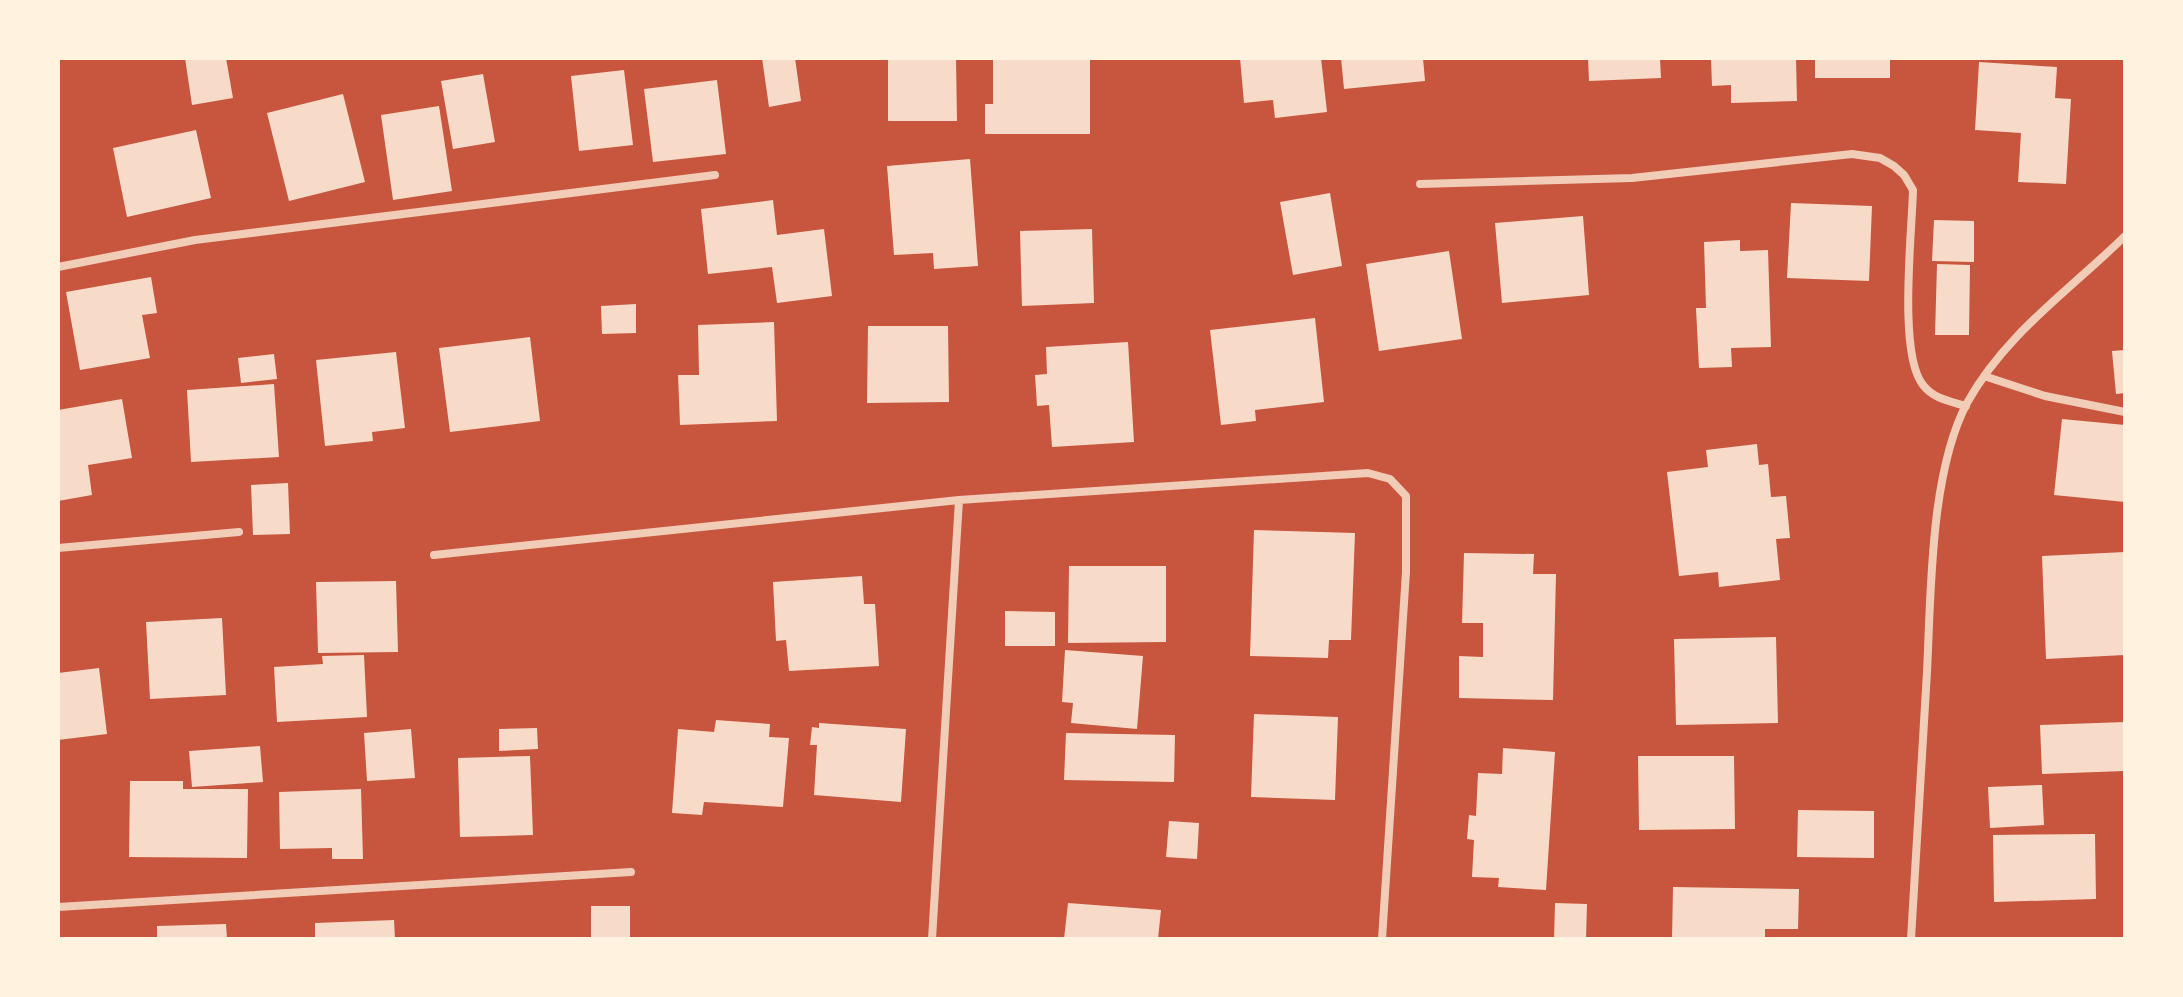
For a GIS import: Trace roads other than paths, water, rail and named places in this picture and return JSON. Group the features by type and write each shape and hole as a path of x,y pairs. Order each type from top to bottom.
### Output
{"street":[{"path":"1420,184 1632,178 1828,156 1867,154 1880,158 1904,175 1913,190 1909,311 1913,368 1923,385 1938,398 1966,406"},
{"path":"58,267 195,240 715,175"},
{"path":"1911,939 1934,543 1951,444 1966,406 1984,376 2038,314 2125,236"},
{"path":"1984,376 2045,396 2125,412"},
{"path":"434,555 959,500 1368,473 1390,479 1406,496 1406,572 1382,939"},
{"path":"932,939 959,500"},
{"path":"58,548 239,532"},
{"path":"58,907 631,872"}]}
